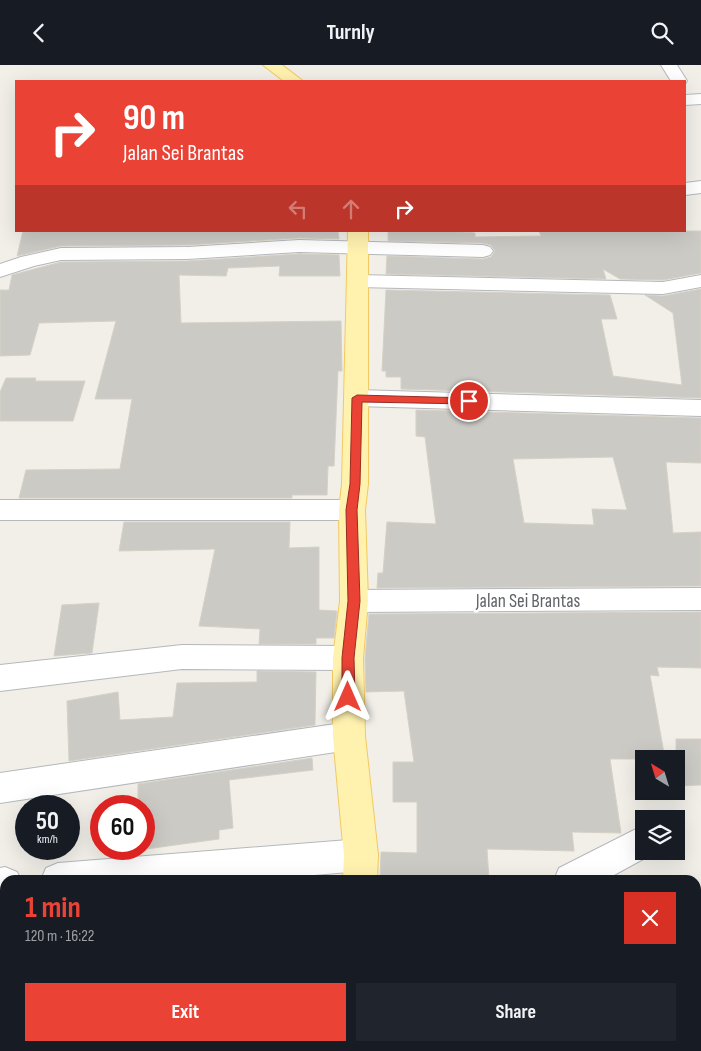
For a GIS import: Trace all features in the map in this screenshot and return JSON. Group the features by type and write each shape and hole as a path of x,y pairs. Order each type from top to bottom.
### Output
{"main road":[{"path":"271,65 294,80"},
{"path":"359,239 355,484 352,510 354,601 348,658 349,736 360,867"}],"street":[{"path":"669,65 678,80"},
{"path":"686,189 701,187"},
{"path":"0,271 28,261 62,254 187,253 299,246 359,239 483,251"},
{"path":"358,281 663,288 701,281"},
{"path":"357,398 701,408"},
{"path":"0,510 352,510"},
{"name":"Jalan Sei Brantas","path":"354,601 701,599"},
{"path":"0,678 182,657 348,658"},
{"path":"0,788 349,736"},
{"path":"580,875 635,846"},
{"path":"174,875 360,867"}],"building":[{"path":"701,231 701,273 663,280 620,279 603,269 606,279 386,274 387,256 483,259 491,257 495,251 491,245 483,243 388,241 388,232 463,232 475,233 475,237 541,236 539,232"},
{"path":"23,232 338,232 339,239 299,238 187,245 61,246 17,256"},
{"path":"299,254 339,255 340,276 279,276 280,266 228,268 226,276 179,275 181,323 341,321 342,371 338,371 334,466 328,466 327,495 292,495 292,498 19,498 26,470 120,469 132,399 95,399 116,321 39,323 30,355 0,356 0,290 9,290 12,275 61,262 187,261"},
{"path":"701,289 701,398 401,389 401,377 386,377 386,371 382,371 386,290 610,295 617,319 601,319 613,376 682,385 673,313 645,295 663,296"},
{"path":"6,378 36,378 35,381 85,381 73,421 0,421 0,392"},
{"path":"416,410 701,418 701,463 666,462 673,533 701,532 701,586 377,588 378,573 383,573 387,522 436,524 425,437 416,436","holes":["613,457 627,510 592,509 594,525 524,523 513,459"]},
{"path":"124,522 290,522 289,548 319,547 319,610 337,611 334,638 316,638 316,644 259,644 260,629 199,626 215,549 119,551"},
{"path":"99,603 92,653 54,656 62,605"},
{"path":"701,612 701,668 657,667 659,676 650,675 663,750 635,750 635,759 610,759 621,833 572,832 574,851 487,849 489,875 380,875 381,852 417,853 417,802 393,802 393,762 414,762 404,691 366,692 365,658 369,614"},
{"path":"257,671 316,672 315,725 69,761 67,701 118,692 120,720 173,717 177,683 257,682"},
{"path":"676,739 701,739 701,785 685,786 685,750 676,750"},
{"path":"312,758 313,770 229,780 233,828 219,830 219,839 155,848 155,795 138,795 138,784"}],"route":[{"path":"348,697 348,658 354,601 352,510 355,484 357,398 469,401"}]}
